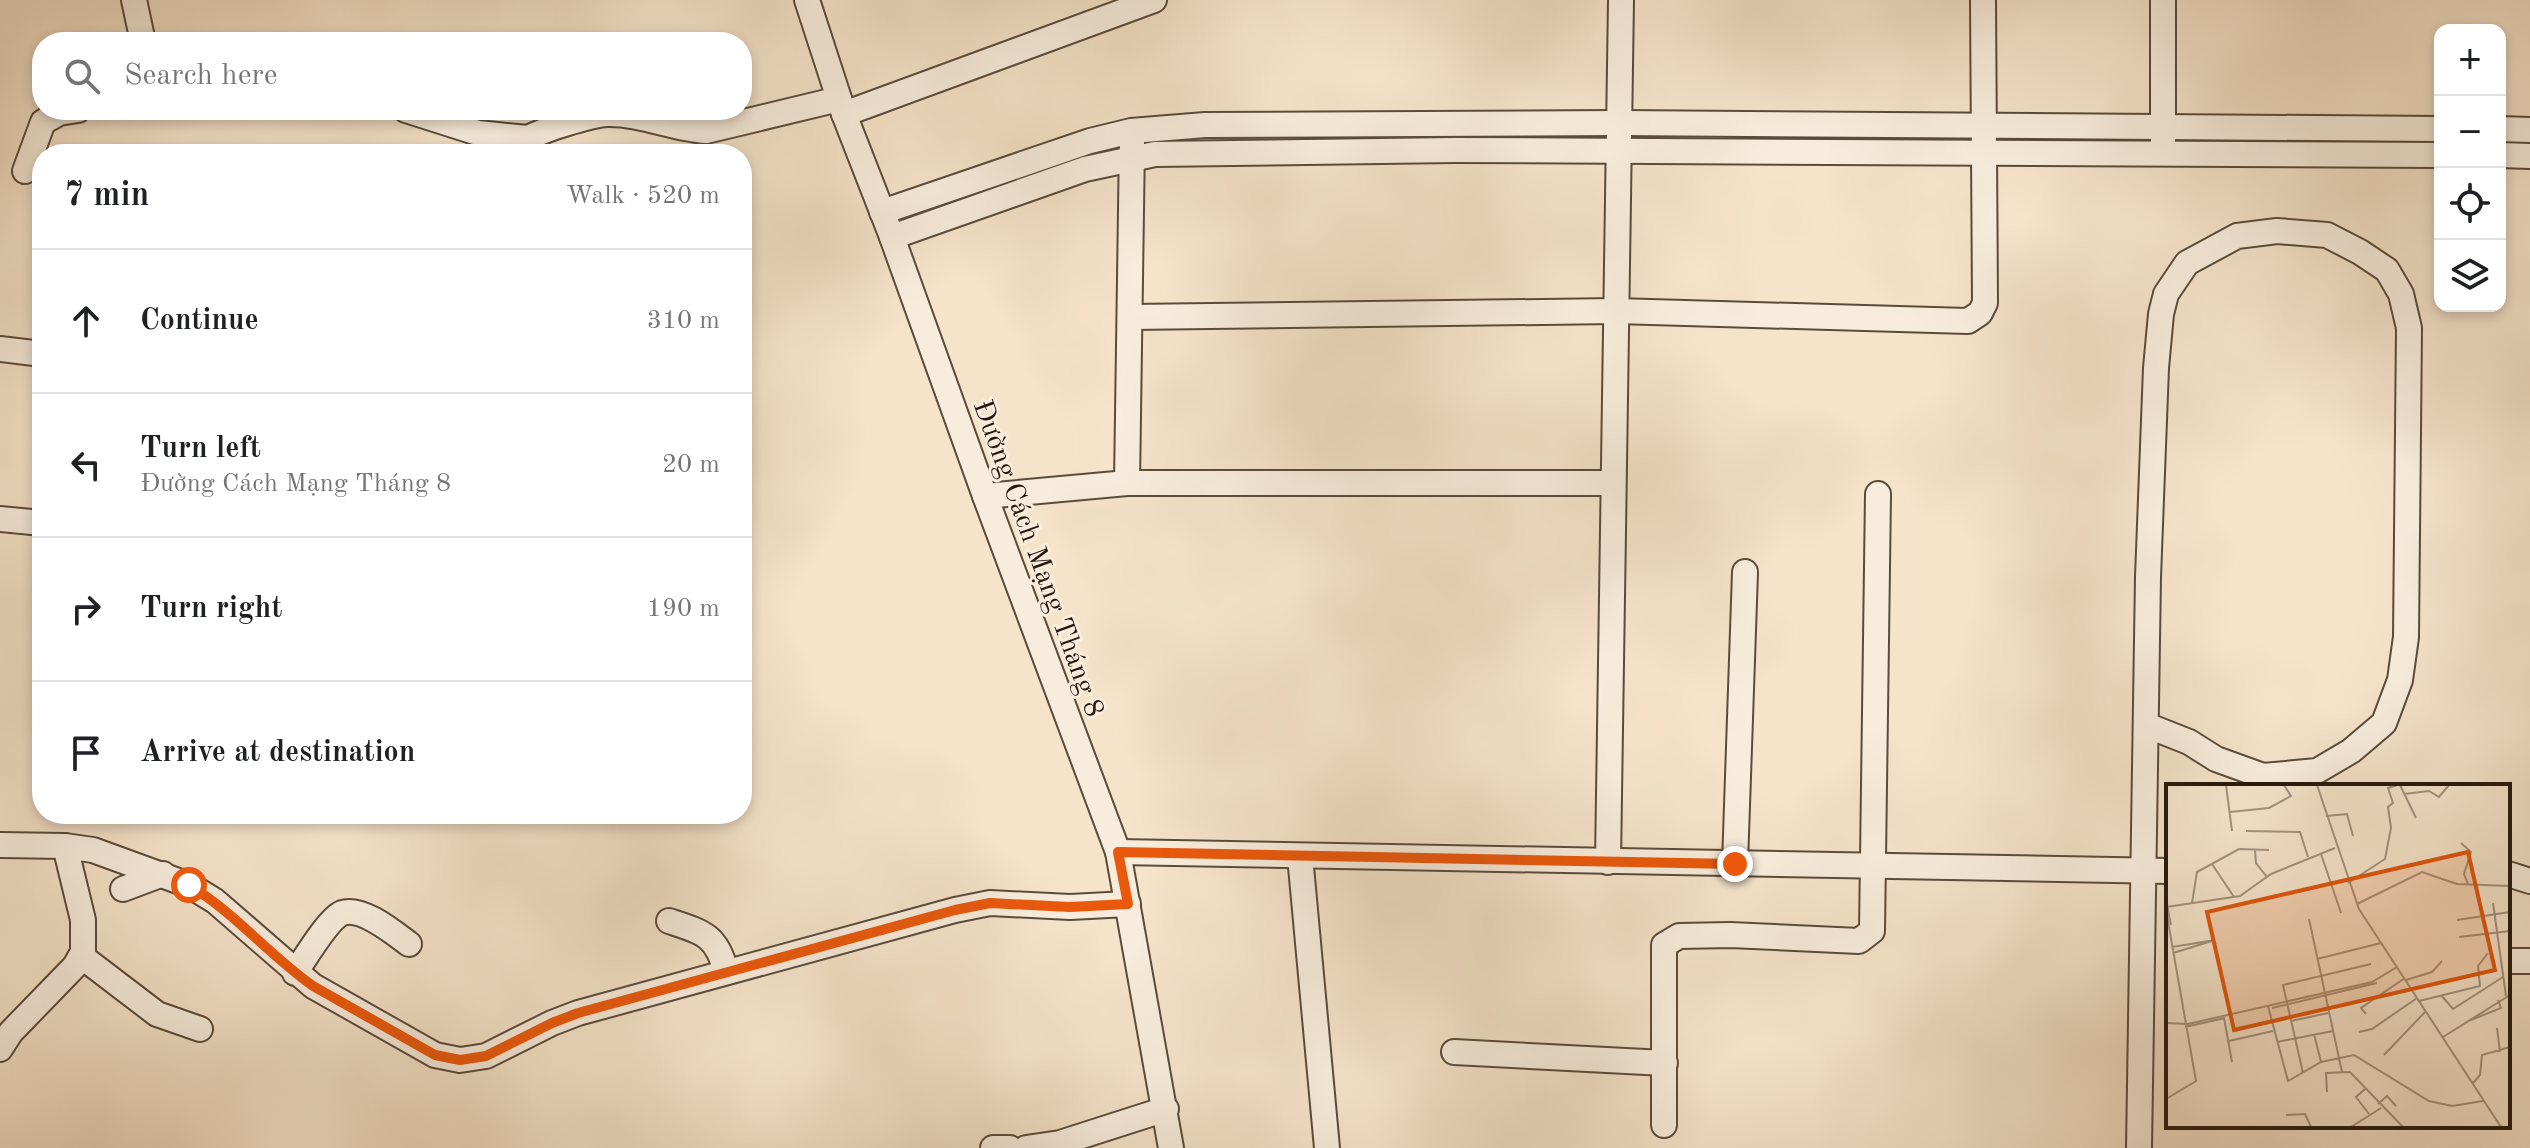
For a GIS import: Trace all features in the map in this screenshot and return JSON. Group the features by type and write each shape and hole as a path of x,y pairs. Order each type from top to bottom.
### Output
{"street":[{"path":"134,0 141,32"},
{"name":"Đường Cách Mạng Tháng 8","path":"807,0 841,106 1118,852 1171,1148"},
{"path":"641,120 706,131 841,106 1154,0"},
{"path":"1608,862 1621,0"},
{"path":"1130,317 1616,311 1968,321 1980,313 1985,303 1983,0"},
{"path":"2163,0 2163,153"},
{"path":"35,144 47,120"},
{"path":"437,120 478,133 528,138"},
{"path":"521,144 528,138 580,120"},
{"path":"882,212 1090,141 1131,131 1205,125 1619,123 2434,129"},
{"path":"1455,150 1456,124"},
{"path":"2506,129 2530,130"},
{"path":"1127,483 1131,131"},
{"path":"892,237 1085,169 1155,154 1455,150 2434,155"},
{"path":"25,171 32,152"},
{"path":"2506,155 2530,156"},
{"path":"2139,1148 2148,577 2161,314 2166,294 2187,263 2237,236 2277,231 2327,235 2387,270 2401,294 2409,328 2406,637 2400,680 2384,723 2351,751 2317,771 2263,776 2216,759 2189,742 2146,725"},
{"path":"0,349 32,353"},
{"path":"985,496 1127,483 1613,483"},
{"path":"1664,1125 1664,945 1679,936 1730,935 1859,941 1872,931 1878,494"},
{"path":"0,519 32,522"},
{"path":"1735,864 1745,572"},
{"path":"0,845 65,846 93,850 189,885 215,901 313,986 435,1055 460,1060 486,1056 578,1013 955,910 990,903 1070,907 1128,904"},
{"path":"0,1049 11,1032 81,956 85,935 83,920 65,846"},
{"path":"1118,852 2166,871"},
{"path":"1300,856 1327,1148"},
{"path":"123,889 163,874"},
{"path":"295,973 334,919 343,912 377,921 409,944"},
{"path":"669,921 706,934 715,942 726,972"},
{"path":"81,956 157,1014 200,1029"},
{"path":"1454,1052 1665,1063"},
{"path":"1026,1148 1038,1148 1166,1109"},
{"path":"993,1148 1010,1148"}],"route":[{"path":"189,885 215,901 313,986 435,1055 460,1060 486,1056 578,1013 955,910 990,903 1070,907 1128,904 1118,852 1735,864"}]}
